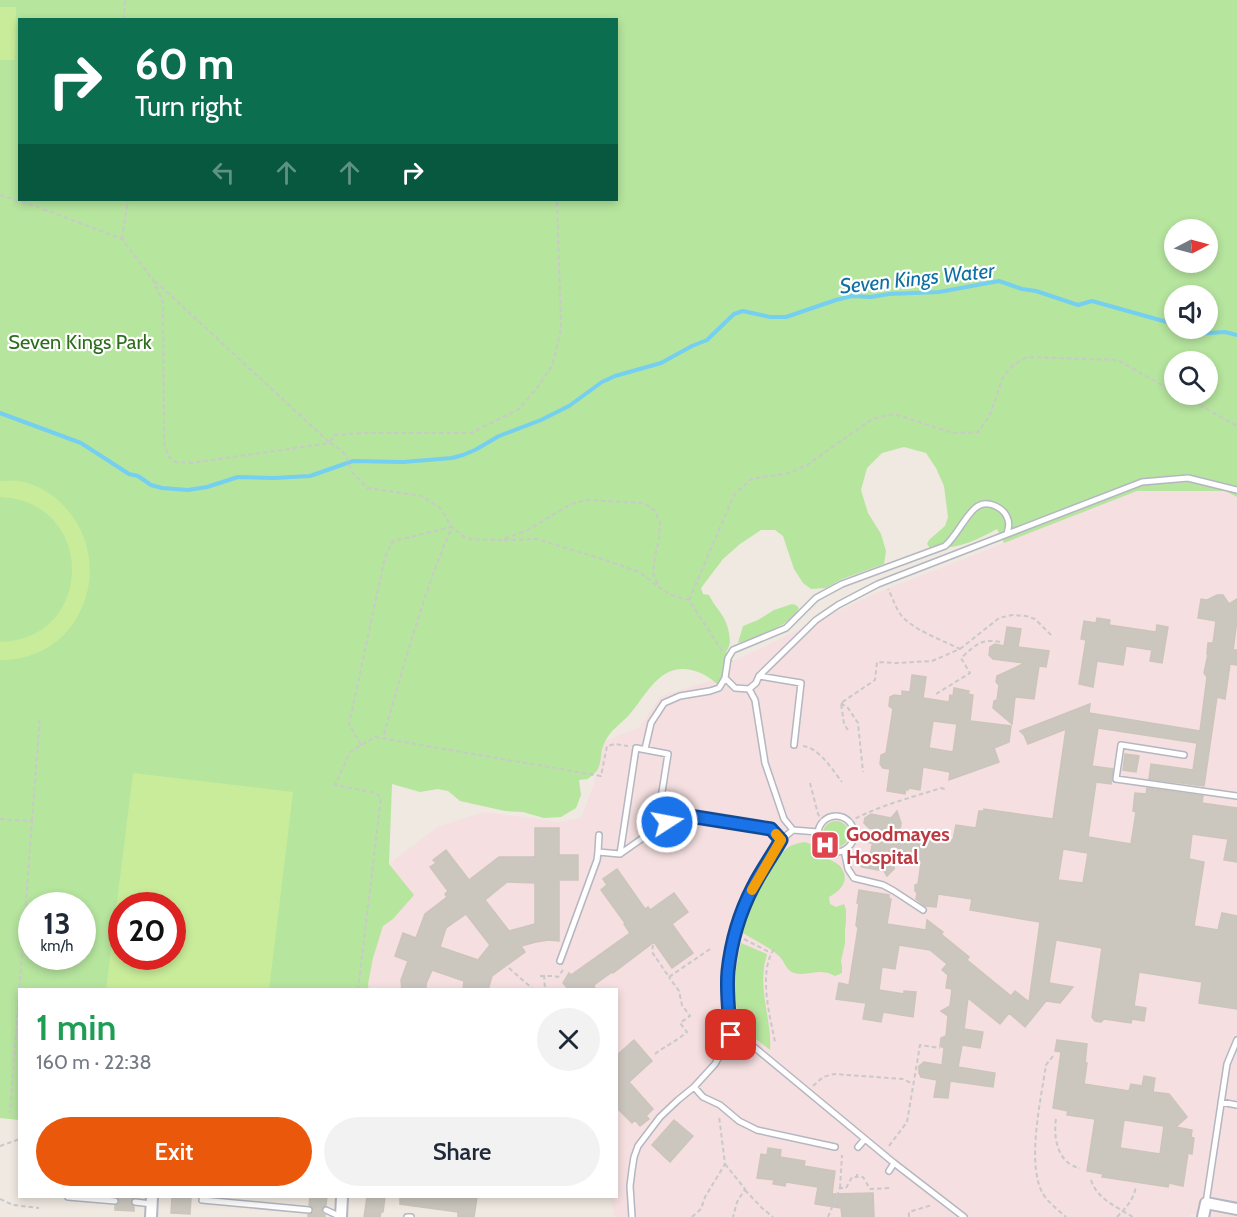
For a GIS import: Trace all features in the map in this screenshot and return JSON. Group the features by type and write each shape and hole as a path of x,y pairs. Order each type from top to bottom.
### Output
{"street":[{"path":"341,1217 342,1198"},
{"path":"151,1217 152,1201"},
{"path":"1203,1217 1206,1203 1237,1209"}],"lane":[{"path":"725,678 735,688 749,688 816,620 838,605 884,582 1142,482 1188,478 1237,490"},
{"path":"645,749 651,723 664,703 680,696 719,688 725,678 728,658 733,650 786,628 816,598 842,584 945,546 977,506 987,503 996,506 1009,522 1007,534"},
{"path":"759,676 801,683 794,745"},
{"path":"749,688 755,700 765,764 784,819 793,830"},
{"path":"1184,754 1121,745 1116,779 1237,796"},
{"path":"620,854 636,748 668,754 656,830"},
{"path":"598,852 620,854 677,814 771,829 781,840"},
{"path":"833,816 844,818 849,822 854,830 853,840 848,848 833,852 823,847 818,832 823,822 833,816"},
{"path":"632,1217 630,1186 638,1146 660,1117 694,1087 715,1064 731,1035 728,971 735,934 753,888 781,840 793,830 818,832"},
{"path":"560,961 597,860 599,835"},
{"path":"844,850 848,869 855,878 883,885 923,910"},
{"path":"731,1035 742,1037 894,1163 964,1217"},
{"path":"1206,1203 1227,1064 1237,1040"},
{"path":"791,1088 796,1082"},
{"path":"694,1087 739,1121 757,1130 836,1147"},
{"path":"1221,1102 1237,1105"},
{"path":"858,1147 865,1139"},
{"path":"890,1171 894,1163"},
{"path":"80,1198 115,1201"},
{"path":"202,1200 309,1210"},
{"path":"135,1202 152,1201"},
{"path":"326,1210 341,1217"}],"path":[{"path":"124,18 125,0"},
{"path":"0,195 18,201"},
{"path":"19,201 122,239 153,280 330,443 340,449 346,456 352,472 367,488 422,496 440,508 452,527 467,539 537,539 639,572 671,595 689,600 728,658"},
{"path":"122,239 128,201"},
{"path":"330,443 334,435 471,433 519,409 552,366 561,329 557,201"},
{"path":"153,280 163,302 164,442 168,456 176,462 191,463 330,443"},
{"path":"689,600 734,495 751,478 789,474 807,465 872,418 894,414 953,433 978,432 990,415 1003,377 1013,364 1027,357 1118,360 1164,386"},
{"path":"1200,405 1237,426"},
{"path":"501,540 528,530 571,504 587,500 644,502 654,510 660,522 653,573 659,587"},
{"path":"383,738 417,620 452,527"},
{"path":"361,745 349,724 385,557 393,541 452,527"},
{"path":"884,582 902,617 921,630 960,649"},
{"path":"841,704 875,680 877,662 932,661 960,649 999,618 1012,615 1035,619 1053,637"},
{"path":"936,694 970,673 961,658 978,644 990,640 1000,642"},
{"path":"841,704 844,724 848,730"},
{"path":"841,704 848,708 858,723 863,772"},
{"path":"19,988 40,716"},
{"path":"358,988 381,798 376,793 334,784 350,752 375,737 601,776 607,746 615,744 636,748"},
{"path":"794,745 810,747 842,782"},
{"path":"810,783 818,814 823,822"},
{"path":"849,822 895,802 941,788 945,789"},
{"path":"0,819 32,821"},
{"path":"853,840 872,843"},
{"path":"742,938 771,954"},
{"path":"653,945 652,952 679,992 682,1005 690,1016 680,1023 687,1032 655,1054"},
{"path":"669,977 710,949"},
{"path":"774,949 766,969 767,992 775,1042"},
{"path":"510,968 531,988"},
{"path":"545,988 542,976 558,978 564,968"},
{"path":"10,1113 18,1007"},
{"path":"887,1148 907,1122 920,1045 940,1048"},
{"path":"1053,1056 1046,1065 1040,1104 1035,1141 1036,1179 1044,1196 1066,1217"},
{"path":"811,1088 823,1077 834,1074 903,1079 913,1084"},
{"path":"1040,1104 1046,1104"},
{"path":"723,1108 719,1114 725,1164 745,1190 773,1217"},
{"path":"1056,1119 1054,1129 1059,1150 1069,1164 1080,1168"},
{"path":"0,1146 18,1140"},
{"path":"828,1217 840,1188 842,1148 836,1147"},
{"path":"692,1217 701,1209 705,1197 725,1164"},
{"path":"840,1188 846,1188 852,1177 857,1175 863,1177 870,1188 890,1188"},
{"path":"1091,1180 1098,1193 1133,1217"},
{"path":"1117,1217 1134,1197 1136,1186"},
{"path":"733,1217 737,1202 745,1190"},
{"path":"0,1199 14,1205 39,1208"},
{"path":"909,1217 909,1212 931,1206 936,1199"}],"shaded area":[{"name":"Goodmayes Hospital","path":"1137,491 1225,491 1237,497 1237,1217 1191,1214 1189,1217 614,1217 611,1198 618,1198 618,988 369,988 373,958 383,926 393,919 389,864 439,826 485,812 559,822 581,818 594,784 604,743 639,728 661,696 713,680 723,666 879,592"}],"green space":[{"name":"Seven Kings Park","path":"0,0 1237,0 1237,497 1225,491 1137,491 1004,543 997,529 965,544 948,548 930,548 927,544 929,540 945,526 948,517 944,486 936,468 926,453 904,447 882,453 867,468 861,490 868,513 881,534 886,551 884,564 842,579 826,588 811,589 803,583 794,569 783,536 775,530 761,530 740,544 723,559 701,588 703,594 709,595 726,622 730,641 726,652 733,661 723,666 723,677 717,684 702,674 684,669 666,673 659,678 607,738 597,770 588,779 579,780 581,795 576,808 561,817 544,818 460,801 448,791 438,789 420,792 392,784 389,864 414,895 393,919 383,926 373,958 369,988 18,988 18,1120 0,1118"},
{"path":"0,7 16,7 15,60 0,60"},
{"path":"0,481 29,484 59,501 77,524 87,550 90,576 84,602 72,625 54,643 29,656 0,660 0,642 31,635 54,619 67,596 72,570 68,544 54,521 32,504 0,497"},
{"path":"792,604 799,608 789,620 772,630 738,643 743,626 774,610"},
{"path":"133,773 293,792 269,988 106,988 108,970 186,970 186,892 118,892"},
{"path":"836,821 845,825 849,834 845,843 836,847 827,843 823,834 827,825"},
{"path":"804,842 814,846 838,865 845,876 841,888 829,897 830,904 836,907 844,904 846,910 842,973 835,976 824,972 794,973 775,953 743,933 754,900 772,866 786,849"},
{"path":"741,943 767,954 763,978 770,1050 747,1031 737,1008 735,975"}],"building":[{"path":"1223,595 1229,604 1237,599 1233,650 1237,650 1237,665 1230,664 1225,699 1217,697 1204,786 1149,779 1151,764 1193,770 1197,743 1098,728 1092,766 1113,769 1111,784 1096,782 1088,837 1131,844 1136,812 1133,811 1135,793 1146,794 1147,788 1203,796 1202,803 1237,808 1237,862 1224,860 1228,839 1192,834 1189,859 1204,862 1194,926 1218,930 1222,913 1237,916 1237,1009 1199,1003 1202,982 1139,972 1134,1006 1146,1008 1144,1021 1132,1019 1131,1023 1104,1019 1101,1022 1095,1021 1092,1017 1102,948 1056,940 1049,983 1073,987 1060,1003 1046,1001 1025,1027 1009,1013 1000,1024 968,998 964,1029 983,1032 980,1048 962,1045 958,1067 995,1073 993,1087 950,1081 948,1098 934,1097 937,1080 921,1077 919,1066 924,1062 942,1065 944,1048 940,1046 941,1038 946,1036 948,1016 941,1011 950,1006 952,989 946,988 948,975 942,970 947,964 930,950 899,945 895,969 882,967 879,990 904,994 904,991 916,992 913,1017 883,1012 881,1022 863,1019 866,1003 836,999 839,983 849,985 858,928 856,925 859,890 889,895 891,899 887,924 926,930 927,920 969,957 967,960 1011,996 1015,991 1029,1002 1040,922 970,910 972,899 938,894 936,907 925,906 916,899 915,891 921,863 895,859 894,869 887,876 884,871 862,867 855,860 864,856 870,857 875,829 869,828 864,823 865,818 871,814 891,818 897,811 901,823 900,831 953,840 956,825 976,828 979,811 984,811 984,809 1053,819 1066,729 1028,744 1020,731 1090,704 1089,713 1200,731 1207,677 1204,673 1208,643 1213,643 1216,621 1198,618 1201,599 1207,600","holes":["1063,849 1088,853 1083,883 1058,880"]},
{"path":"1097,618 1110,620 1109,625 1156,632 1157,625 1168,627 1162,663 1150,661 1152,650 1126,646 1123,665 1097,661 1093,687 1079,684 1086,640 1081,639 1084,621 1096,623"},
{"path":"1007,627 1021,629 1018,647 1049,651 1046,667 1039,666 1034,699 1015,697 1012,724 993,708 994,701 997,700 999,685 996,682 997,676 1025,663 993,659 989,655 990,647 995,644 1004,646"},
{"path":"912,675 926,677 923,698 949,702 954,688 969,691 968,694 973,695 970,721 1011,726 1009,742 994,748 999,762 949,780 950,772 923,767 920,790 908,788 905,794 887,791 890,769 883,768 880,764 881,755 886,753 893,709 889,706 890,697 902,696 902,691 910,692","holes":["933,721 957,724 953,752 929,748"]},
{"path":"1125,754 1139,756 1136,772 1123,770"},
{"path":"535,828 559,828 559,855 578,855 578,880 559,880 559,941 548,940 521,946 525,952 492,976 489,988 463,988 464,981 432,970 426,988 402,988 401,980 408,961 395,956 403,933 416,938 425,914 447,897 445,894 448,891 430,867 436,863 433,860 446,850 469,880 499,857 535,857","holes":["507,882 535,883 535,924 509,931 485,900","466,914 490,945 478,960 440,947 446,928"]},
{"path":"617,869 645,909 648,907 650,910 674,893 688,912 672,924 693,953 672,968 654,942 594,985 595,988 567,988 563,983 569,973 571,975 630,933 601,890 607,885 603,879"},
{"path":"634,1040 652,1061 629,1082 653,1109 646,1116 649,1119 640,1126 635,1120 632,1123 618,1109 618,1054"},
{"path":"1057,1040 1087,1044 1084,1084 1129,1091 1131,1084 1142,1086 1144,1076 1155,1078 1153,1092 1169,1094 1187,1117 1176,1127 1192,1130 1191,1137 1194,1138 1192,1154 1188,1153 1183,1186 1169,1183 1168,1187 1102,1177 1103,1174 1087,1171 1095,1119 1067,1115 1068,1111 1053,1108 1061,1052 1055,1051","holes":["1124,1120 1164,1126 1160,1154 1120,1148"]},
{"path":"674,1120 693,1136 670,1162 652,1145"},
{"path":"768,1148 781,1150 780,1157 805,1161 804,1166 835,1171 832,1194 873,1193 874,1217 842,1217 841,1208 815,1204 818,1187 786,1182 785,1186 773,1184 774,1180 757,1178 761,1154 767,1155"},
{"path":"118,1198 134,1198 130,1202 134,1211 115,1210 115,1206 120,1202"},
{"path":"172,1198 191,1198 190,1214 171,1213"},
{"path":"310,1198 327,1198 326,1205 321,1210 325,1217 308,1217 314,1210 309,1205"},
{"path":"367,1198 385,1198 380,1217 364,1217"},
{"path":"400,1198 477,1198 474,1217 458,1217 458,1212 400,1204"}],"waterway":[{"name":"Seven Kings Water","path":"0,413 81,443 129,474 138,476 151,485 188,490 207,487 238,477 310,476 353,461 403,462 463,455 499,436 541,420 569,406 602,382 661,363 707,340 734,314 743,311 770,317 786,317 852,296 871,297 939,292 999,281 1078,305 1092,301 1164,321"},
{"name":"Seven Kings Water","path":"1218,332 1237,335"}],"slow traffic":[{"path":"752,890 781,840 776,834"}],"place":[{"name":"Goodmayes Hospital","path":"825,845"}],"route":[{"path":"667,822 677,814 771,829 781,840 753,888 735,934 728,971 731,1035"}]}
